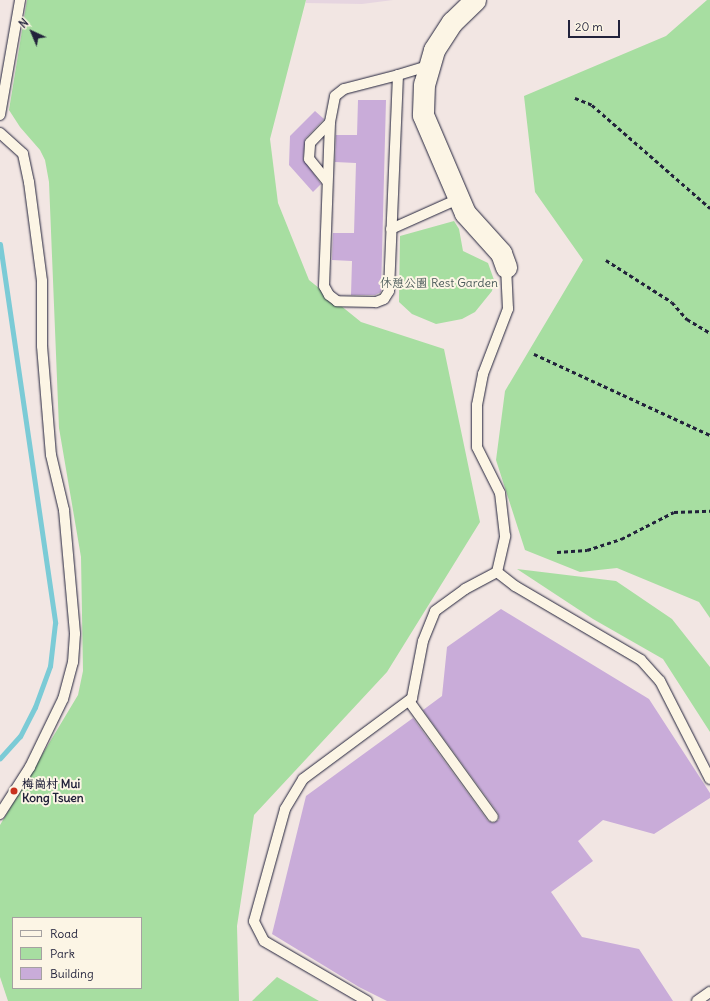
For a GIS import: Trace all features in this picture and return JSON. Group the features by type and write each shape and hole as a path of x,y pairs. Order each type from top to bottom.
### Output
{"street":[{"path":"475,0 452,22 434,50 428,66 424,84 423,115 458,199 475,226 501,253 506,267"}],"lane":[{"path":"0,115 20,0"},
{"path":"398,75 389,291 384,298 376,302 337,301 328,295 324,286 330,122 335,96 344,89 428,66"},
{"path":"327,181 309,159 310,143 330,122"},
{"path":"0,133 23,154 29,182 42,281 42,346 52,455 64,510 74,634 72,662 63,699 30,766 0,814"},
{"path":"391,229 458,199"},
{"path":"497,572 505,536 500,493 477,447 477,405 483,374 508,310 506,267"},
{"path":"366,1001 264,941 254,921 284,808 303,779 412,698 422,641 435,611 464,589 497,572"},
{"path":"497,572 515,586 641,660 660,681 710,779"},
{"path":"409,701 493,817"},
{"path":"697,1001 710,992"}],"path":[{"path":"575,98 592,105 710,208"},
{"path":"606,260 672,302 687,320 710,333"},
{"path":"534,354 710,435"},
{"path":"557,552 587,550 621,539 674,512 710,511"}],"shaded area":[{"path":"306,0 393,0 362,4 306,3"}],"green space":[{"path":"27,0 306,0 270,139 278,203 309,280 361,322 444,349 480,522 387,672 254,815 237,926 239,1001 8,1001 0,977 0,825 78,695 83,671 81,557 59,428 49,182 45,160 40,150 20,127 9,110"},
{"path":"707,0 710,0 710,618 699,602 617,568 580,572 525,550 496,460 505,391 583,260 535,192 524,96 666,36"},
{"name":"休憩公園 Rest Garden","path":"454,221 459,229 463,251 488,263 494,280 492,291 475,312 462,319 436,324 412,314 399,302 400,236"},
{"path":"517,569 616,581 672,619 710,667 710,732 663,659 593,619"},
{"path":"277,977 319,1001 252,1001"}],"building":[{"path":"358,100 386,100 381,292 375,295 351,295 352,261 332,260 333,233 354,233 356,163 335,162 336,135 357,135"},
{"path":"315,111 324,119 305,139 303,159 321,184 313,192 289,165 290,136"},
{"path":"501,609 649,699 710,793 710,798 654,834 603,820 578,841 593,861 551,892 582,937 639,949 673,1001 387,1001 359,987 272,934 306,796 413,718 488,821 493,823 499,820 498,813 423,710 442,696 447,647"}],"waterway":[{"path":"0,244 55,623 50,666 35,707 20,736 0,758"}],"place":[{"name":"梅崗村 Mui Kong Tsuen","path":"14,791"}]}
